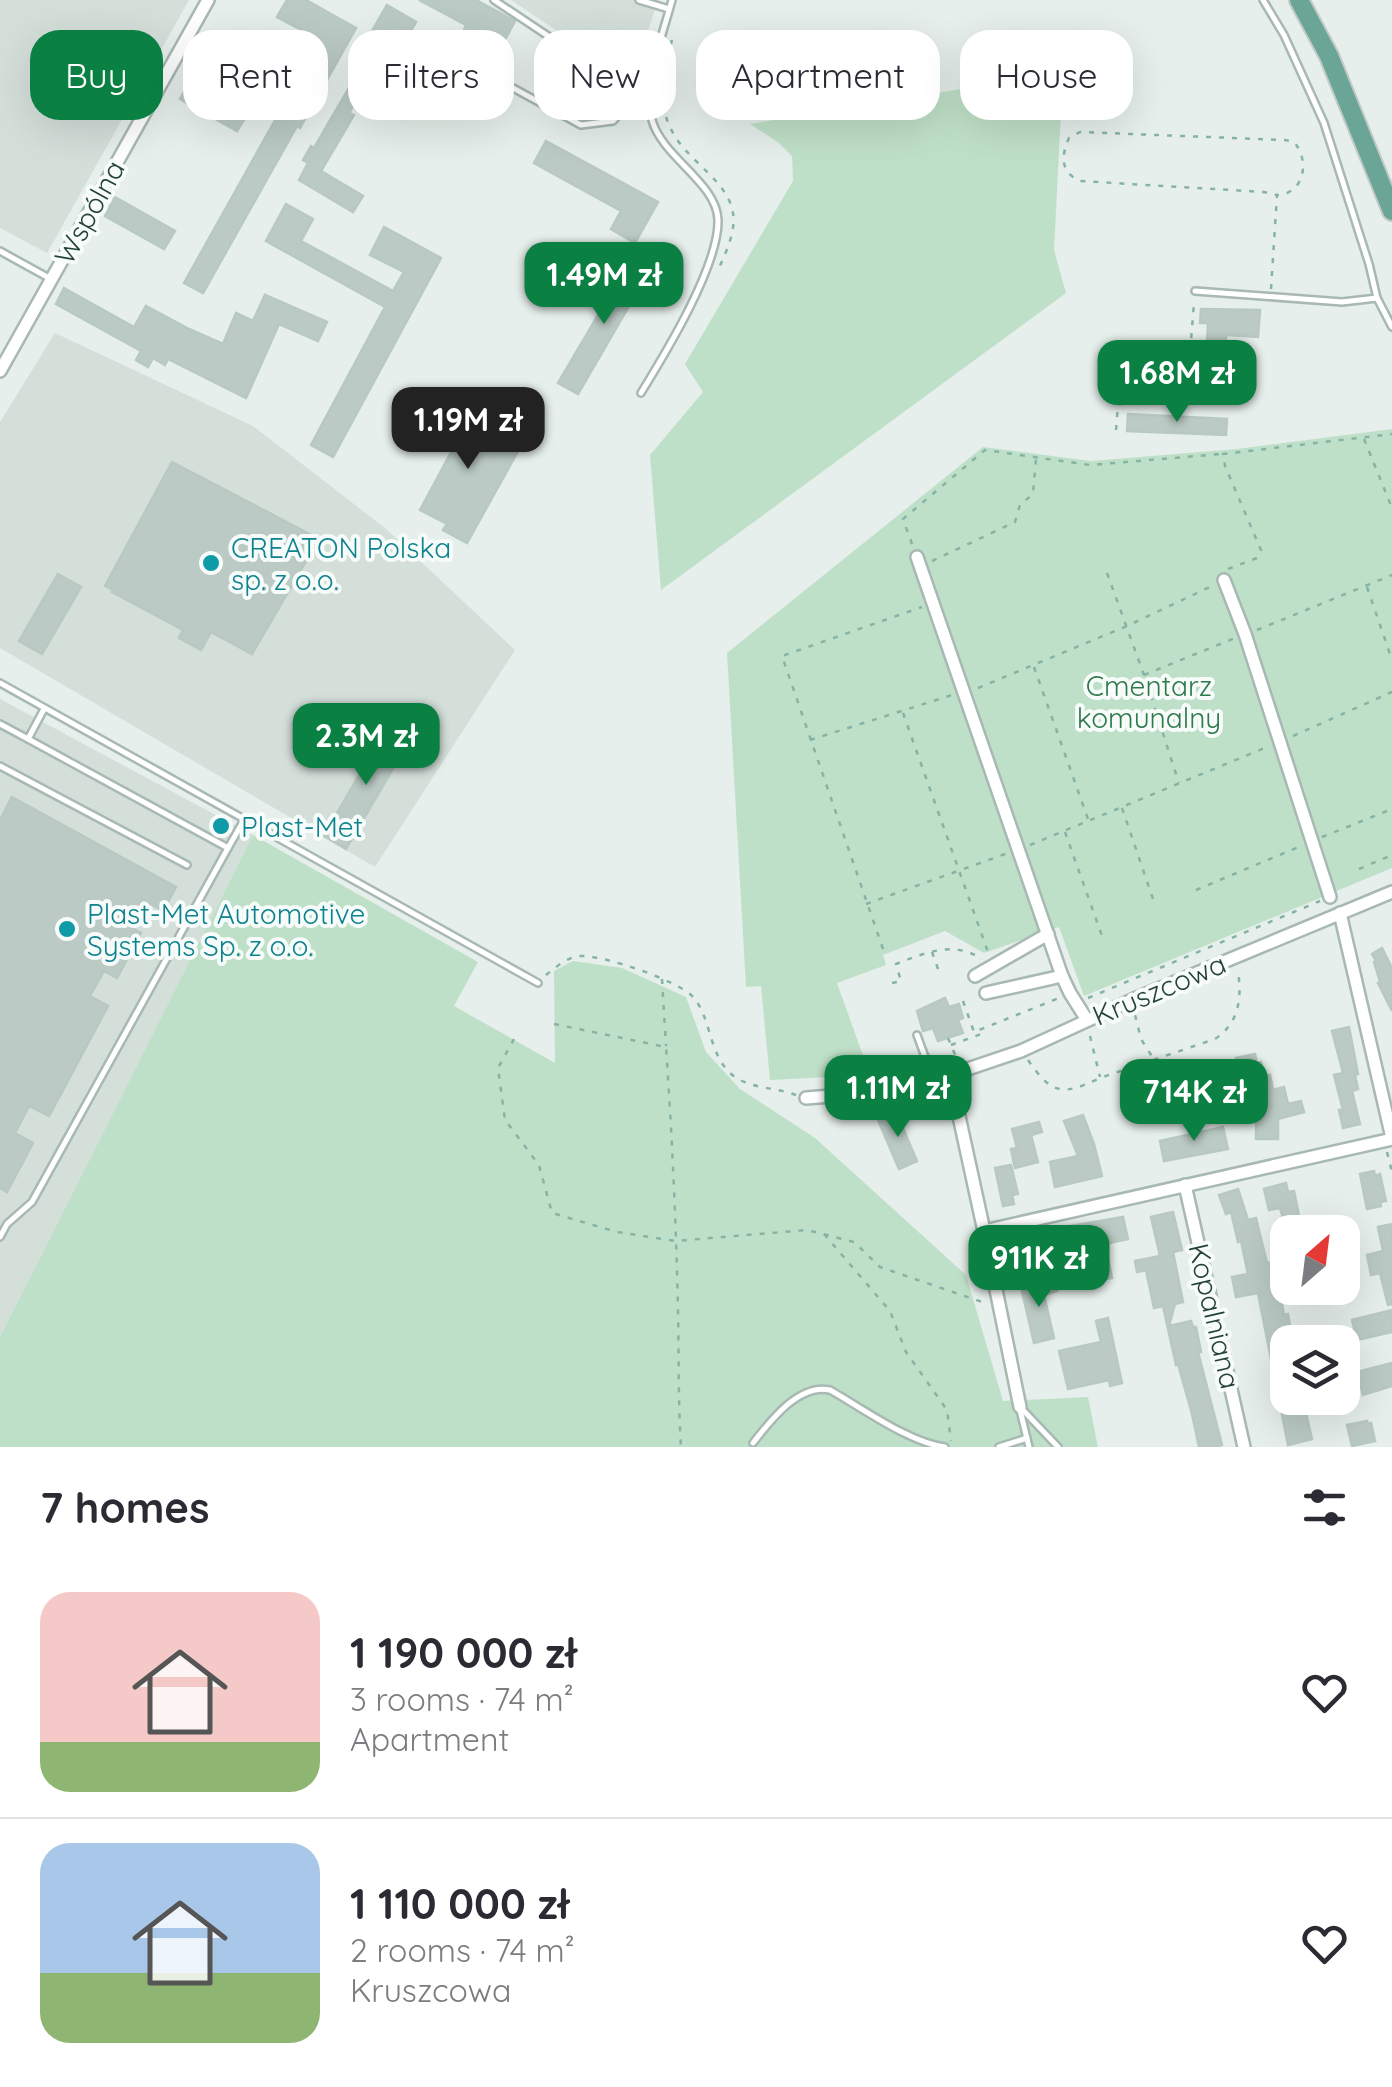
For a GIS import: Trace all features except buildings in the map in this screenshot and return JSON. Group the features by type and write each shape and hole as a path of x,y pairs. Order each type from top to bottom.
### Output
{"main road":[{"path":"1299,0 1328,56 1392,211"}],"street":[{"name":"Wspólna","path":"0,372 208,0"},
{"path":"919,562 1062,976 1087,1020"},
{"path":"1224,580 1330,897"},
{"name":"Kruszcowa","path":"806,1098 854,1095 933,1079 1021,1051 1132,1000 1392,892"},
{"path":"984,1230 1392,1139 1340,913"},
{"path":"975,976 1048,934"},
{"path":"986,992 1062,976"},
{"path":"950,1075 1020,1407"},
{"name":"Kopalniana","path":"1186,1185 1244,1447"}],"lane":[{"path":"494,0 539,30"},
{"path":"638,0 669,10"},
{"path":"664,30 672,0"},
{"path":"1263,0 1284,35 1324,123 1377,298 1392,327"},
{"path":"574,120 581,124 615,120"},
{"path":"641,393 673,342 707,266 718,220 715,204 663,142 652,120"},
{"path":"0,250 52,280"},
{"path":"1195,292 1342,302 1377,298"},
{"path":"0,683 538,983"},
{"path":"28,739 44,708"},
{"path":"0,724 228,848"},
{"path":"0,766 187,865"},
{"path":"0,1237 7,1224 32,1202 244,820"},
{"path":"917,1035 933,1079"},
{"path":"888,1069 895,1087"},
{"path":"753,1443 790,1403 821,1388 934,1446 949,1447"},
{"path":"1020,1407 1029,1447"},
{"path":"1020,1407 1058,1447"},
{"path":"998,1447 1027,1438"}],"path":[{"path":"668,120 670,129 711,175 735,214 732,239 718,270"},
{"path":"1080,132 1294,142 1303,156 1304,171 1294,190 1278,196 1080,181 1065,171 1065,146 1068,138 1080,132"},
{"path":"1271,295 1278,196"},
{"path":"1186,391 1195,292"},
{"path":"1116,430 1118,404 1168,403 1186,391 1229,393"},
{"path":"1036,458 1033,494 1020,506 1016,522 919,562 903,519 985,450 1090,465 1392,434"},
{"path":"1364,438 1392,502"},
{"path":"810,740 971,692 1230,577 1228,569 1257,558 1261,550 1223,454"},
{"path":"1106,573 1179,783"},
{"path":"1144,675 1392,575"},
{"path":"1366,586 1392,660"},
{"path":"883,949 782,656 933,603"},
{"path":"1034,665 1089,821"},
{"path":"866,904 1065,831 1392,692"},
{"path":"903,712 992,964"},
{"path":"1122,807 1153,898"},
{"path":"1196,890 1392,810"},
{"path":"1065,831 1102,936"},
{"path":"1358,869 1392,855"},
{"path":"963,1001 974,1032 1073,998 1330,897"},
{"path":"892,983 901,980 896,964 931,951 966,950 992,964"},
{"path":"931,951 938,969"},
{"path":"538,983 565,960 580,956 614,962 662,980 690,993 697,1002 714,1047 732,1075 754,1085 806,1098"},
{"path":"1021,1051 1042,1080 1062,1091 1215,1039 1235,1019 1239,982 1235,956"},
{"path":"662,980 681,1447"},
{"path":"1132,1000 1141,1039 1154,1059"},
{"path":"1087,1020 1100,1078"},
{"path":"996,1023 998,1030"},
{"path":"554,1024 666,1047"},
{"path":"951,1045 981,1034 979,1030"},
{"path":"514,1038 498,1068 505,1120 538,1165 552,1212 617,1232 675,1241 807,1230 854,1242 880,1267 1000,1309"},
{"path":"948,1038 955,1054"},
{"path":"1380,1151 1388,1153 1392,1172"},
{"path":"824,1234 890,1311 906,1352 947,1410 949,1447"}],"shaded area":[{"path":"0,0 189,0 163,46 163,30 30,30 30,120 122,120 47,253 0,228"},
{"path":"511,0 658,0 648,30 556,30"},
{"path":"55,333 253,426 385,528 515,650 375,867 0,648 0,422"},
{"path":"0,699 253,835 0,1337"}],"green space":[{"path":"960,89 960,120 1061,120 1054,250 1066,293 661,590 650,455 703,392 685,364 793,181 792,156 750,124 774,120 940,120 940,92"},
{"name":"Cmentarz komunalny","path":"1392,429 1392,868 1084,996 1059,927 984,953 945,931 883,955 886,965 837,983 870,1075 770,1080 761,986 746,987 727,653 983,447 1091,461 1237,449"},
{"path":"253,835 478,962 454,1006 555,1063 554,971 573,961 622,968 686,997 706,1052 740,1089 815,1138 966,1275 1003,1401 1088,1397 1098,1447 0,1447 0,1337"}],"place":[{"name":"CREATON Polska sp. z o.o.","path":"211,563"},
{"name":"Plast-Met","path":"221,826"},
{"name":"Plast-Met Automotive Systems Sp. z o.o.","path":"67,929"}]}
